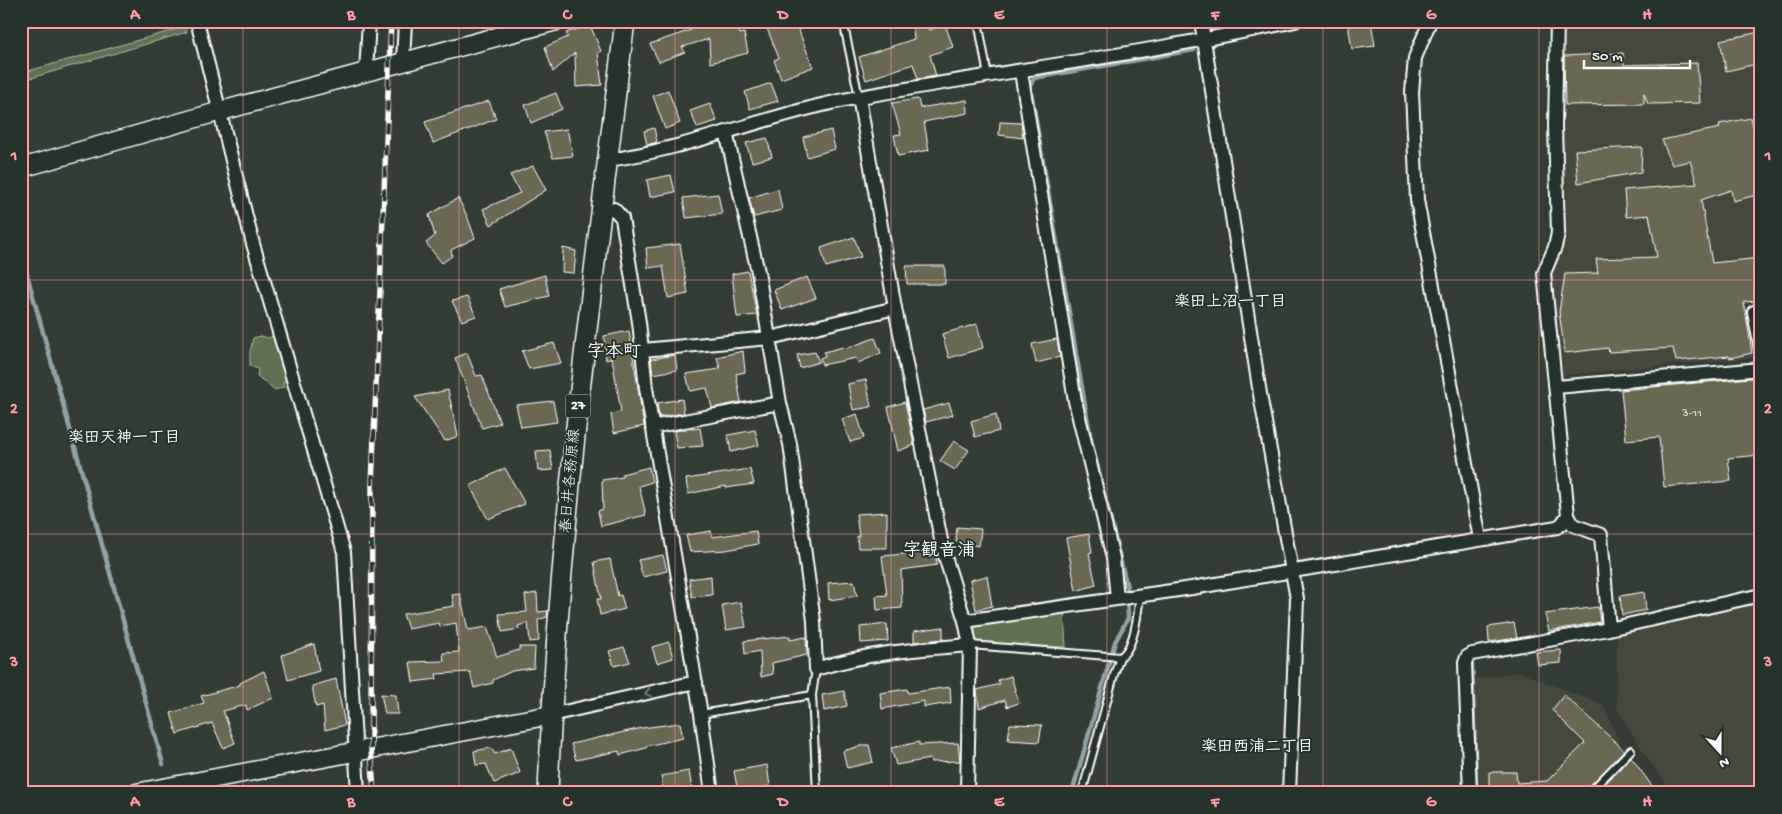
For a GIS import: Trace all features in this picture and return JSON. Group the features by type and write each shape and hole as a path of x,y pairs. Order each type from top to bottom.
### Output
{"main road":[{"name":"春日井各務原線","path":"548,793 551,715 572,458 625,21"}],"street":[{"path":"197,21 253,244 344,552 358,793"},
{"path":"366,72 369,21"},
{"path":"402,62 405,21"},
{"path":"21,168 221,111 556,21"},
{"path":"1201,21 1260,400 1297,599 1289,793"},
{"path":"608,160 646,155 859,97 1204,42 1296,21"},
{"path":"1430,21 1415,58 1412,92 1417,200 1480,539"},
{"path":"1557,21 1555,126 1558,233 1555,247 1544,273 1568,515 1573,525 1601,535 1609,629"},
{"path":"1021,72 1075,401 1114,558 1118,598"},
{"path":"859,97 895,308 943,550 965,620 970,645 967,793"},
{"path":"726,132 770,338 780,403 790,444 814,621 816,669 847,659 885,652 970,645"},
{"path":"602,210 614,209 622,218 643,350 652,427 696,682 712,793"},
{"path":"643,350 770,338 895,308"},
{"path":"1761,312 1754,312 1761,349"},
{"path":"1556,387 1761,368"},
{"path":"652,427 780,403"},
{"path":"965,620 1140,595 1556,527 1562,524 1568,515"},
{"path":"1470,793 1465,663 1467,657 1472,654 1609,629 1761,596"},
{"path":"136,793 201,786 356,751 551,715 696,682"}],"lane":[{"path":"842,21 859,97"},
{"path":"978,21 988,76"},
{"path":"1082,793 1120,657 1124,655 1130,643 1137,621 1140,595"},
{"path":"970,645 1120,657"},
{"path":"816,669 812,694 817,793"},
{"path":"701,714 812,694"},
{"path":"1589,793 1631,750"}],"shaded area":[{"path":"1555,21 1761,21 1761,300 1744,303 1761,357 1563,375 1548,263 1558,233"},
{"path":"1753,602 1761,611 1761,793 1733,793 1722,787 1691,793 1673,793 1648,759 1617,709 1617,635"},
{"path":"1519,672 1603,705 1622,749 1579,793 1477,793 1475,679"}],"green space":[{"path":"185,27 187,32 21,81 21,73"},
{"path":"261,336 268,338 273,336 278,345 281,353 281,364 287,369 284,375 289,381 283,382 284,387 275,390 257,376 258,369 250,366 253,338"},
{"path":"1064,612 1066,647 975,643 975,625"}],"building":[{"path":"687,21 736,21 740,34 744,33 748,53 710,63 709,39 682,47 685,52 659,62 650,44 691,30"},
{"path":"764,21 795,21 813,67 781,79 774,60 779,58"},
{"path":"928,21 929,30 945,24 953,47 930,55 936,76 918,79 913,64 866,80 859,57 914,39 912,22"},
{"path":"1371,21 1375,46 1352,49 1348,23"},
{"path":"590,25 601,51 598,53 602,85 576,87 575,53 553,72 545,47 568,37 566,33"},
{"path":"1761,32 1761,63 1726,71 1720,40"},
{"path":"1623,53 1624,65 1697,63 1700,103 1648,104 1644,93 1644,104 1565,105 1564,56"},
{"path":"771,83 778,101 750,109 745,92"},
{"path":"668,90 680,123 665,129 653,96"},
{"path":"556,93 562,109 531,123 525,105"},
{"path":"918,99 920,108 967,100 968,113 924,122 929,150 898,156 894,135 901,134 892,103"},
{"path":"489,101 496,119 433,143 425,122"},
{"path":"710,104 717,121 697,127 690,111"},
{"path":"1751,118 1761,157 1761,194 1733,201 1731,190 1701,200 1712,263 1761,258 1761,301 1744,302 1752,353 1730,358 1729,356 1676,361 1673,348 1609,352 1608,348 1565,353 1559,312 1565,274 1598,273 1596,259 1657,257 1649,215 1626,217 1624,190 1697,184 1690,161 1672,165 1662,140 1720,128 1719,124"},
{"path":"1000,122 1021,123 1023,138 999,135"},
{"path":"654,128 657,142 647,145 644,131"},
{"path":"567,129 573,156 553,158 544,132"},
{"path":"831,130 835,149 807,157 803,137"},
{"path":"767,138 772,157 752,162 746,143"},
{"path":"1642,147 1641,172 1578,183 1575,150"},
{"path":"533,166 546,190 491,225 483,209 520,193 510,175"},
{"path":"671,175 675,192 650,197 647,180"},
{"path":"778,189 782,210 754,217 749,198"},
{"path":"718,194 722,214 686,218 683,198"},
{"path":"458,198 475,238 451,250 452,256 442,263 426,243 435,236 429,215"},
{"path":"854,237 861,257 826,267 821,248"},
{"path":"680,244 688,294 668,298 663,266 648,268 646,248"},
{"path":"563,248 576,251 574,273 562,272"},
{"path":"906,266 945,266 945,284 907,284"},
{"path":"748,271 757,315 737,317 732,274"},
{"path":"545,275 549,296 505,307 499,289"},
{"path":"807,277 816,298 782,310 774,290"},
{"path":"467,297 476,316 462,321 452,301"},
{"path":"977,324 983,348 949,358 942,334"},
{"path":"629,331 644,426 614,433 611,414 621,412 612,358 606,360 604,336"},
{"path":"875,338 881,353 858,363 856,358 822,365 820,358 825,356 824,352 843,347 844,349"},
{"path":"1057,339 1060,357 1036,363 1032,344"},
{"path":"554,343 561,363 529,369 522,351"},
{"path":"743,351 745,372 736,374 741,402 712,408 707,388 690,391 686,374 720,369 717,357"},
{"path":"815,352 819,362 800,368 797,355"},
{"path":"467,353 476,376 482,375 500,423 482,428 455,358"},
{"path":"675,355 677,370 653,374 651,359"},
{"path":"1761,377 1761,455 1728,458 1731,481 1664,487 1659,437 1626,440 1621,390"},
{"path":"866,380 871,407 853,410 848,384"},
{"path":"448,390 458,436 445,441 415,397"},
{"path":"682,399 684,413 659,417 657,403"},
{"path":"553,401 557,422 521,427 516,405"},
{"path":"905,402 914,445 898,451 888,407"},
{"path":"949,403 953,415 926,422 923,410"},
{"path":"857,414 864,438 850,442 842,419"},
{"path":"996,414 999,431 975,437 971,421"},
{"path":"700,428 703,446 677,448 674,431"},
{"path":"755,430 759,445 731,452 728,435"},
{"path":"954,441 969,450 955,470 940,461"},
{"path":"550,450 553,470 538,471 536,451"},
{"path":"649,467 652,482 639,486 646,515 601,526 598,511 603,509 602,480 623,477 622,474"},
{"path":"505,468 525,504 488,519 470,486"},
{"path":"750,469 754,484 726,488 726,486 688,494 686,479"},
{"path":"887,512 887,548 858,548 857,536 859,536 856,514"},
{"path":"957,527 981,529 979,546 956,542"},
{"path":"711,531 712,537 756,531 758,544 726,550 690,552 686,535"},
{"path":"1089,534 1092,552 1089,553 1096,585 1076,591 1066,538"},
{"path":"935,551 937,565 901,570 902,608 877,610 876,596 887,595 882,556"},
{"path":"663,555 667,571 643,577 638,560"},
{"path":"610,559 618,596 621,595 625,609 600,615 597,599 601,599 594,562"},
{"path":"711,576 712,595 692,597 689,579"},
{"path":"987,576 992,606 976,610 970,580"},
{"path":"854,581 857,596 829,600 828,583"},
{"path":"1644,592 1646,610 1622,615 1620,596"},
{"path":"537,593 538,612 548,611 547,617 538,620 539,641 530,642 528,623 518,626 519,629 502,632 499,614 527,612 525,595"},
{"path":"460,594 468,630 487,627 497,657 519,650 519,647 535,647 534,668 512,671 493,680 493,683 474,688 470,672 436,674 437,679 413,682 410,662 444,661 443,653 459,652 456,623 440,626 439,623 408,629 403,614 454,606 452,595"},
{"path":"741,602 746,627 726,630 722,605"},
{"path":"1598,607 1600,622 1549,631 1545,614"},
{"path":"1514,623 1517,638 1489,642 1488,627"},
{"path":"887,624 888,641 861,643 860,627"},
{"path":"943,627 943,639 914,642 914,631"},
{"path":"790,636 790,640 806,637 807,655 772,663 773,674 761,677 760,651 745,654 744,641"},
{"path":"669,642 673,658 657,663 652,647"},
{"path":"314,644 319,671 288,680 282,655"},
{"path":"624,647 630,662 614,666 609,651"},
{"path":"1561,650 1561,663 1538,665 1536,652"},
{"path":"264,671 273,698 247,710 246,705 223,711 235,743 223,748 212,723 177,734 171,713 204,703 201,696 240,685 240,683"},
{"path":"1011,676 1019,703 1007,707 1005,700 979,708 977,690 1000,684 998,680"},
{"path":"336,679 345,725 325,730 323,705 316,707 312,686"},
{"path":"950,687 951,703 924,707 924,701 882,709 880,693 907,689 908,693"},
{"path":"844,691 847,706 824,711 822,695"},
{"path":"381,694 396,695 398,714 385,714"},
{"path":"1564,695 1624,750 1584,793 1489,793 1489,772 1516,772 1517,783 1547,781 1585,743 1552,710"},
{"path":"680,723 683,738 646,746 646,748 620,755 619,751 576,760 571,744 642,728"},
{"path":"1010,724 1042,725 1039,742 1008,740"},
{"path":"919,742 919,745 958,743 960,761 931,762 930,759 896,765 891,748"},
{"path":"869,745 873,762 847,768 843,751"},
{"path":"491,748 495,754 511,748 520,773 494,783 486,764 476,765 474,751"},
{"path":"1631,757 1657,793 1596,793"},
{"path":"767,765 770,786 738,792 734,771"},
{"path":"689,771 692,789 664,793 661,776"}],"waterway":[{"path":"1072,793 1115,642 1128,618 1127,587 1091,440 1030,86 1034,78 1194,50"},
{"path":"21,253 163,764"},
{"path":"1472,663 1476,786"}],"railway":[{"path":"374,793 371,748 372,485 391,21"}],"district":[{"name":"楽田上沼一丁目","path":"1230,303"},
{"name":"字本町","path":"614,352"},
{"name":"楽田天神一丁目","path":"124,439"},
{"name":"字観音浦","path":"939,551"},
{"name":"楽田西浦二丁目","path":"1257,748"}]}
